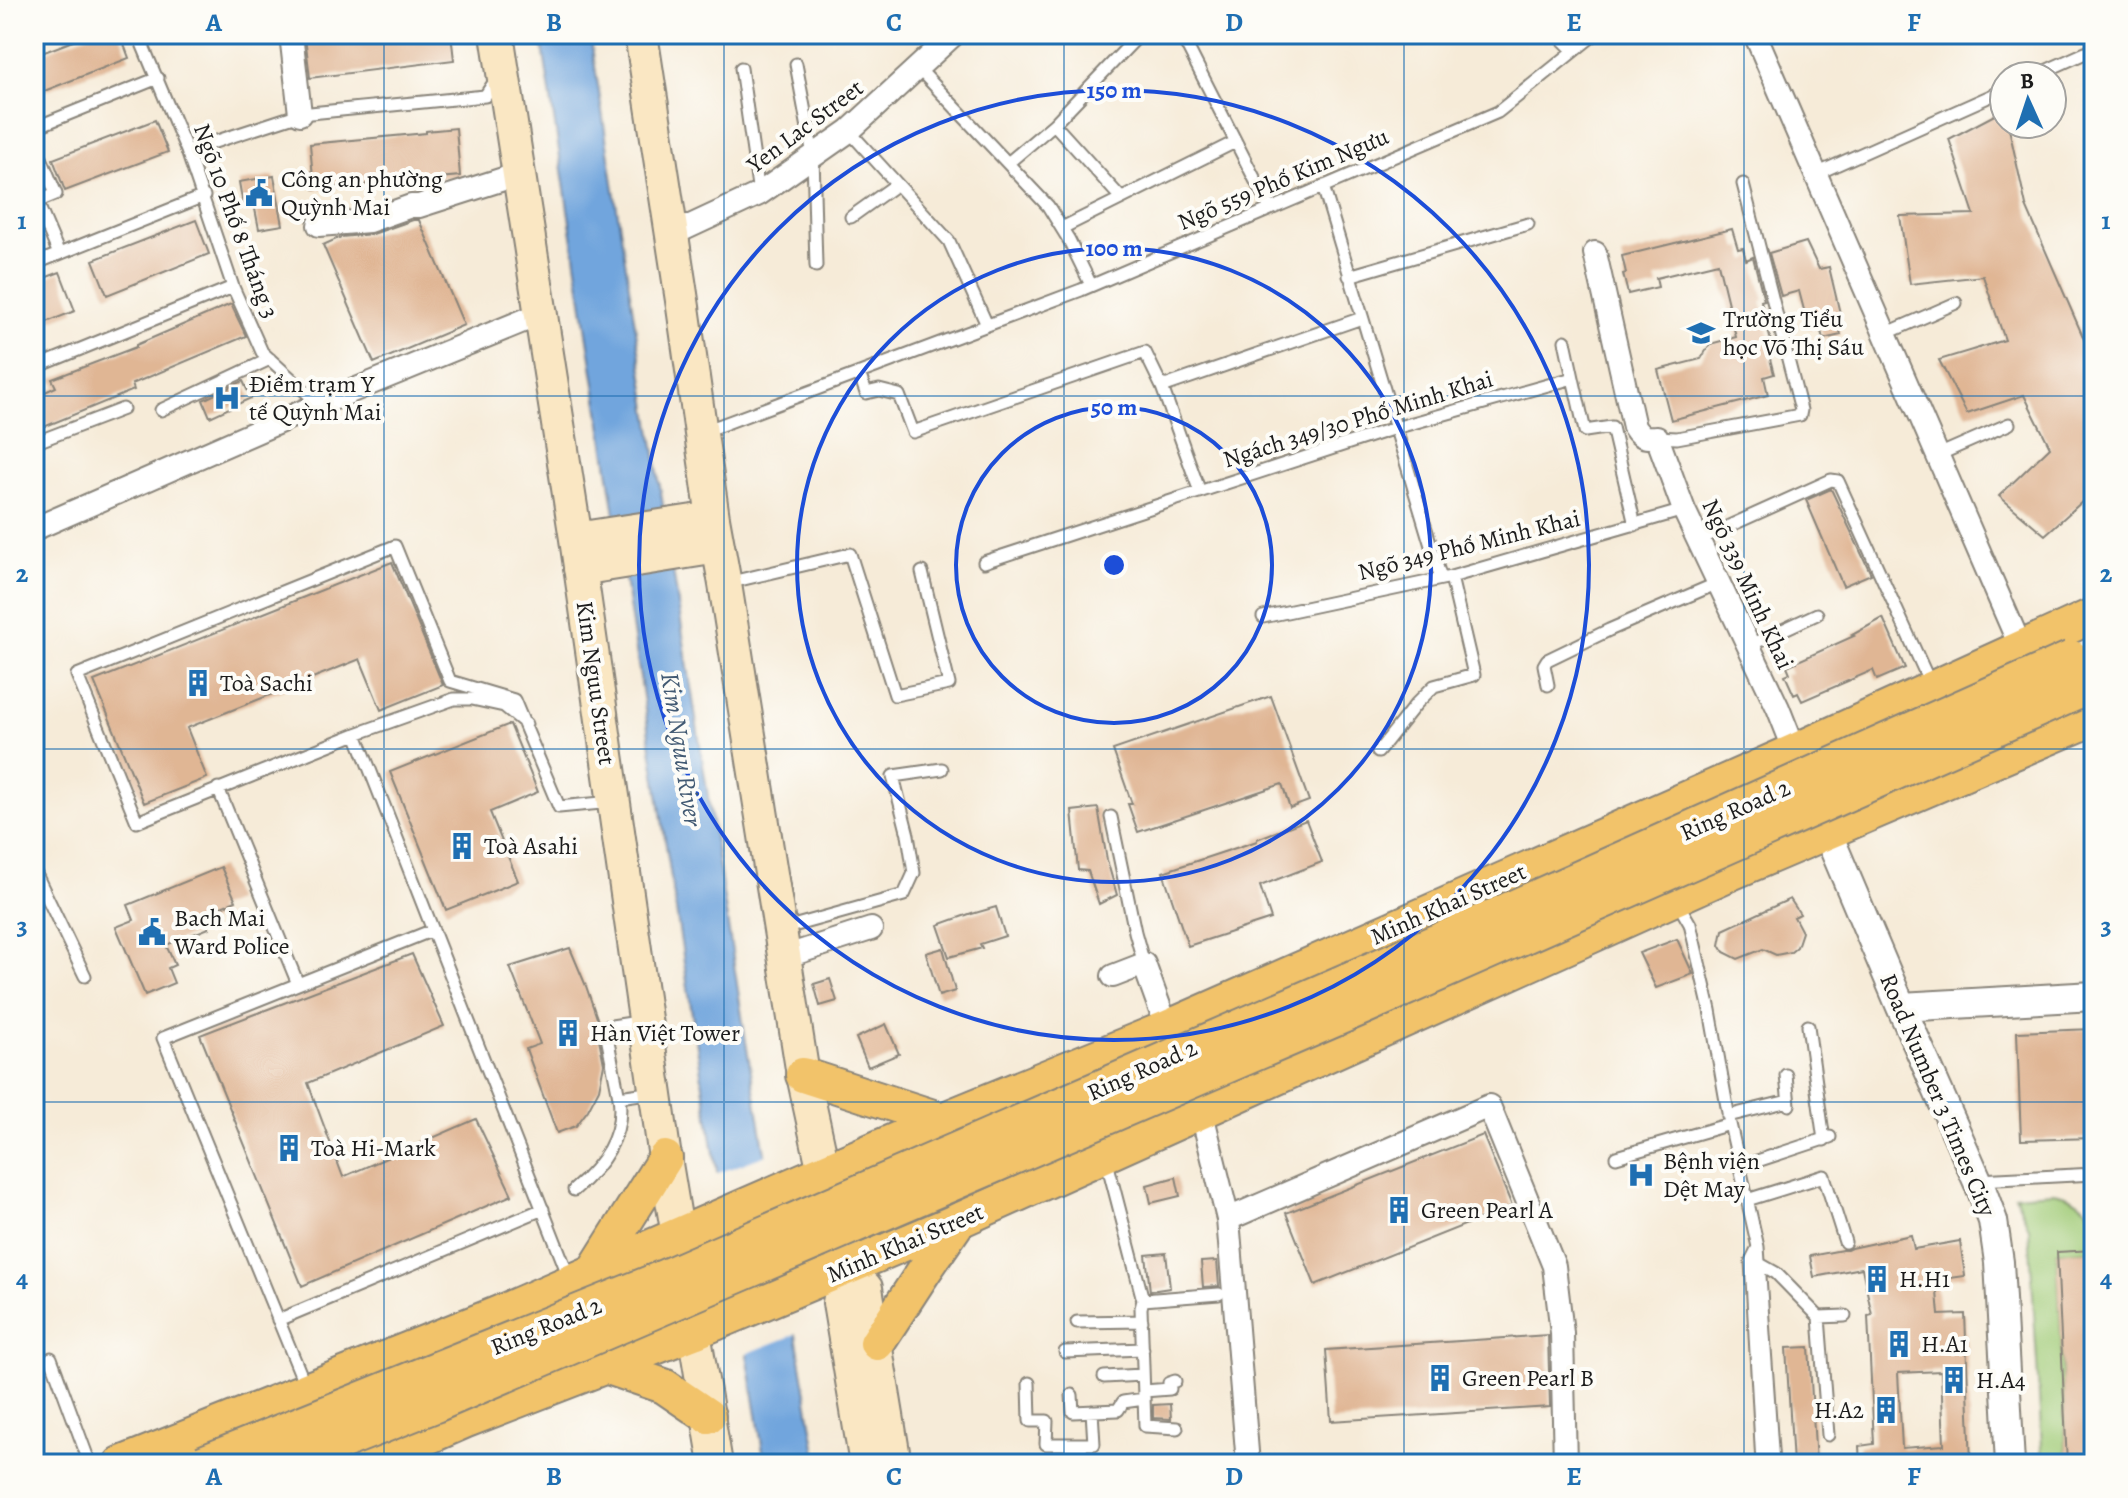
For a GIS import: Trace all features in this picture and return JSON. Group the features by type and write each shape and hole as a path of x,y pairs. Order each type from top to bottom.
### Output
{"highway":[{"name":"Ring Road 2","path":"203,1464 691,1267 1482,923 2083,689"},
{"name":"Ring Road 2","path":"283,1464 435,1404 1361,1007 2083,689"}],"main road":[{"name":"Kim Nguu Street","path":"497,34 540,314 593,551 613,802 665,1158 691,1229 708,1327 708,1416 716,1464"},
{"path":"641,34 700,432 700,535 725,584 803,1075 811,1177 846,1268 866,1288 895,1464"},
{"path":"593,551 700,535"},
{"name":"Minh Khai Street","path":"691,1229 942,1120 1167,1028 1795,751 2094,615"},
{"name":"Minh Khai Street","path":"708,1327 960,1220 1675,898 1942,783 2083,689"},
{"path":"1918,695 1942,783"},
{"path":"1795,751 1827,832"},
{"path":"803,1075 942,1120"},
{"path":"582,1276 665,1158"},
{"path":"877,1343 960,1220"},
{"path":"125,1463 483,1320 691,1229"},
{"path":"846,1268 839,1303 866,1464"},
{"path":"368,1464 464,1421 708,1327"},
{"path":"605,1366 664,1386 708,1416"}],"street":[{"path":"291,34 300,114"},
{"name":"Yen Lac Street","path":"671,235 759,194 849,131 954,34"},
{"path":"1755,34 2021,648"},
{"path":"319,225 369,221 519,174"},
{"path":"1595,253 1634,427 1639,435 1657,437"},
{"path":"34,529 320,404 540,314"},
{"name":"Ngõ 339 Minh Khai","path":"1657,437 1684,510 1778,708 1795,751"},
{"name":"Road Number 3 Times City","path":"1827,832 1993,1221 1999,1262 2010,1464"},
{"path":"782,944 871,929"},
{"path":"1113,976 1144,964 1167,1028"},
{"path":"1901,1007 2094,996"},
{"path":"1228,1219 1489,1106 1554,1266 1562,1333 1565,1464"},
{"path":"1201,1110 1228,1219 1248,1464"}],"lane":[{"name":"Ngõ 10 Phố 8 Tháng 3","path":"138,34 204,196 233,287 262,352 320,404"},
{"path":"1008,163 1054,124 1140,34"},
{"path":"1181,34 1270,209"},
{"path":"1557,34 1574,51"},
{"name":"Ngõ 559 Phố Kim Ngưu","path":"700,432 1091,285 1498,112 1595,34"},
{"path":"2068,61 2094,49"},
{"path":"796,64 813,155 816,266"},
{"path":"741,68 759,194"},
{"path":"918,68 1048,206 1091,285"},
{"path":"187,151 300,114 485,96 502,71"},
{"path":"34,128 158,78"},
{"path":"1816,174 1988,97"},
{"path":"1054,124 1121,198"},
{"path":"849,131 949,241 987,325"},
{"path":"34,141 56,194 36,202 59,254"},
{"path":"1062,228 1235,142"},
{"path":"851,217 897,184"},
{"path":"1657,437 1677,438 1800,415 1743,184"},
{"path":"1323,186 1395,428 1446,578 1474,675 1434,686 1378,752"},
{"path":"34,264 204,196"},
{"path":"1349,276 1528,224"},
{"path":"34,368 233,287"},
{"path":"1885,334 1956,303"},
{"path":"1162,387 1362,318"},
{"path":"1565,341 1585,431 1612,427 1635,525"},
{"path":"859,373 866,393 879,390 899,395 913,432 1145,352 1162,387 1200,492"},
{"path":"161,410 270,359"},
{"name":"Ngách 349/30 Phố Minh Khai","path":"984,562 1395,428 1573,378"},
{"path":"34,443 123,409"},
{"path":"1938,455 2009,424"},
{"path":"1698,540 1831,480 1838,481 1918,695"},
{"name":"Ngõ 349 Phố Minh Khai","path":"1263,617 1446,578 1684,510"},
{"path":"456,699 395,546 77,675 137,822 356,734 456,699 504,706 526,724"},
{"path":"725,584 850,554 895,695 949,684 922,572"},
{"path":"1548,685 1544,665 1547,660 1718,583"},
{"path":"1748,646 1817,614"},
{"path":"450,681 511,698 516,703 559,807 613,802"},
{"path":"356,734 543,1209 582,1276"},
{"path":"782,944 904,895 914,873 893,776 942,769"},
{"path":"218,788 298,984"},
{"path":"1111,817 1144,964"},
{"path":"34,870 85,976"},
{"path":"1675,898 1690,924 1758,1247 1773,1464"},
{"path":"307,1390 163,1038 433,930"},
{"path":"574,1190 611,1148 620,1120 619,1097 605,1027 645,1021"},
{"path":"1739,1167 1827,1138 1808,1026"},
{"path":"1616,1157 1788,1104 1786,1075"},
{"path":"619,1097 655,1092"},
{"path":"1105,1154 1143,1300 1145,1426 1177,1428"},
{"path":"1977,1180 2094,1174"},
{"path":"1747,1200 1824,1176 1845,1242"},
{"path":"278,1320 543,1209"},
{"path":"1758,1247 1751,1261 1762,1464"},
{"path":"1760,1264 1776,1273 1819,1317 1828,1435"},
{"path":"1143,1300 1219,1294"},
{"path":"1819,1317 1845,1316"},
{"path":"1077,1322 1142,1321"},
{"path":"1065,1352 1143,1349"},
{"path":"51,1358 90,1464"},
{"path":"1104,1377 1143,1375"},
{"path":"1072,1395 1073,1412 1118,1410 1123,1402 1170,1389 1169,1383 1175,1381"},
{"path":"1029,1383 1030,1421 1047,1421 1046,1444 1094,1444 1092,1411"}],"green space":[{"path":"2053,1192 2075,1200 2094,1216 2094,1250 2057,1252 2067,1464 2043,1464 2029,1228 2015,1195"}],"water":[{"name":"Kim Nguu River","path":"541,34 590,34 746,1042 818,1464 765,1464 704,1092"}],"pier":[{"path":"769,1154 799,1333 743,1355 713,1175"}],"building":[{"path":"91,34 120,34 129,58 34,95 34,56"},
{"path":"451,34 454,60 310,78 305,36"},
{"path":"1988,118 1988,140 2012,140 2026,206 2094,362 2094,491 2045,535 1999,496 2050,447 2024,395 1967,414 1939,360 2005,340 1983,276 1910,284 1900,216 1974,214 1949,139"},
{"path":"155,120 168,152 65,191 53,159"},
{"path":"456,128 460,176 314,189 310,144"},
{"name":"Công an phường Quỳnh Mai","path":"274,176 283,225 259,229 254,204 243,205 239,182"},
{"path":"196,220 209,254 107,295 93,260"},
{"path":"419,220 464,325 374,363 323,245 341,237 373,234"},
{"path":"1732,229 1738,249 1743,248 1746,260 1753,257 1764,300 1761,301 1774,354 1769,355 1774,374 1764,377 1768,395 1671,420 1658,370 1701,359 1710,344 1736,337 1718,263 1656,278 1658,287 1628,294 1622,256"},
{"path":"1806,242 1819,269 1829,267 1842,322 1838,323 1841,335 1823,339 1820,327 1809,329 1799,291 1781,296 1769,253"},
{"path":"60,272 75,311 34,327 34,282"},
{"path":"231,304 246,336 132,384 134,390 34,431 34,397 56,387 52,379 136,347"},
{"name":"Điểm trạm Y tế Quỳnh Mai","path":"243,381 251,398 210,417 203,400"},
{"path":"1831,489 1871,574 1843,586 1806,500"},
{"name":"Toà Sachi","path":"392,562 443,685 381,710 360,659 187,728 207,778 144,803 94,681"},
{"path":"1883,618 1905,668 1877,680 1873,670 1802,701 1798,693 1794,695 1785,675 1790,673 1787,666 1854,636"},
{"path":"1271,696 1309,801 1290,808 1282,784 1138,832 1128,804 1132,804 1113,750"},
{"name":"Toà Asahi","path":"510,724 538,792 490,812 518,881 446,910 390,772"},
{"path":"1098,808 1117,895 1099,904 1088,871 1078,870 1072,811"},
{"path":"1306,820 1322,862 1260,886 1271,919 1188,946 1163,872 1257,841"},
{"name":"Bach Mai Ward Police","path":"221,867 236,901 216,909 220,917 207,923 209,928 166,945 175,965 168,968 174,983 145,995 116,927 134,920 128,905"},
{"path":"1790,899 1800,914 1794,917 1802,932 1797,947 1791,952 1776,955 1763,949 1738,959 1724,952 1720,945 1723,930"},
{"path":"996,907 1005,936 980,944 982,948 949,957 938,925"},
{"path":"1677,939 1693,974 1656,988 1639,953"},
{"name":"Hàn Việt Tower","path":"570,948 598,1021 604,1064 599,1089 588,1110 576,1126 557,1133 526,1049 540,1044 510,967"},
{"path":"943,948 955,991 939,996 926,953"},
{"name":"Toà Hi-Mark","path":"412,954 444,1026 308,1083 343,1177 476,1119 512,1195 302,1286 200,1035"},
{"path":"830,979 837,1001 820,1006 814,984"},
{"path":"886,1024 899,1054 868,1067 856,1038"},
{"path":"2093,1029 2094,1138 2021,1140 2017,1032"},
{"name":"Green Pearl A","path":"1483,1135 1512,1206 1315,1285 1286,1213"},
{"path":"1176,1177 1180,1196 1151,1203 1147,1185"},
{"path":"1911,1235 1914,1249 1960,1241 1965,1276 1936,1280 1939,1315 1965,1314 1971,1464 1860,1464 1859,1446 1874,1444 1868,1316 1872,1315 1862,1268 1814,1277 1810,1256","holes":["1941,1371 1944,1445 1902,1448 1898,1373"]},
{"path":"2094,1250 2094,1464 2067,1464 2057,1252"},
{"path":"1166,1253 1170,1288 1150,1291 1146,1255"},
{"path":"1217,1261 1219,1286 1203,1287 1201,1262"},
{"name":"Green Pearl B","path":"1548,1335 1550,1407 1331,1421 1326,1350"},
{"path":"1809,1347 1816,1464 1793,1464 1786,1348"},
{"path":"1170,1404 1171,1419 1153,1418 1153,1405"}],"place":[{"name":"Công an phường Quỳnh Mai","path":"259,193"},
{"name":"Trường Tiểu học Võ Thị Sáu","path":"1701,333"},
{"name":"Điểm trạm Y tế Quỳnh Mai","path":"227,398"},
{"name":"Toà Sachi","path":"198,683"},
{"name":"Toà Asahi","path":"462,846"},
{"name":"Bach Mai Ward Police","path":"152,932"},
{"name":"Hàn Việt Tower","path":"568,1033"},
{"name":"Toà Hi-Mark","path":"289,1148"},
{"name":"Bệnh viện Dệt May","path":"1641,1175"},
{"name":"Green Pearl A","path":"1399,1210"},
{"name":"H.H1","path":"1877,1279"},
{"name":"H.A1","path":"1899,1344"},
{"name":"Green Pearl B","path":"1440,1378"},
{"name":"H.A4","path":"1954,1380"},
{"name":"H.A2","path":"1886,1410"}]}
